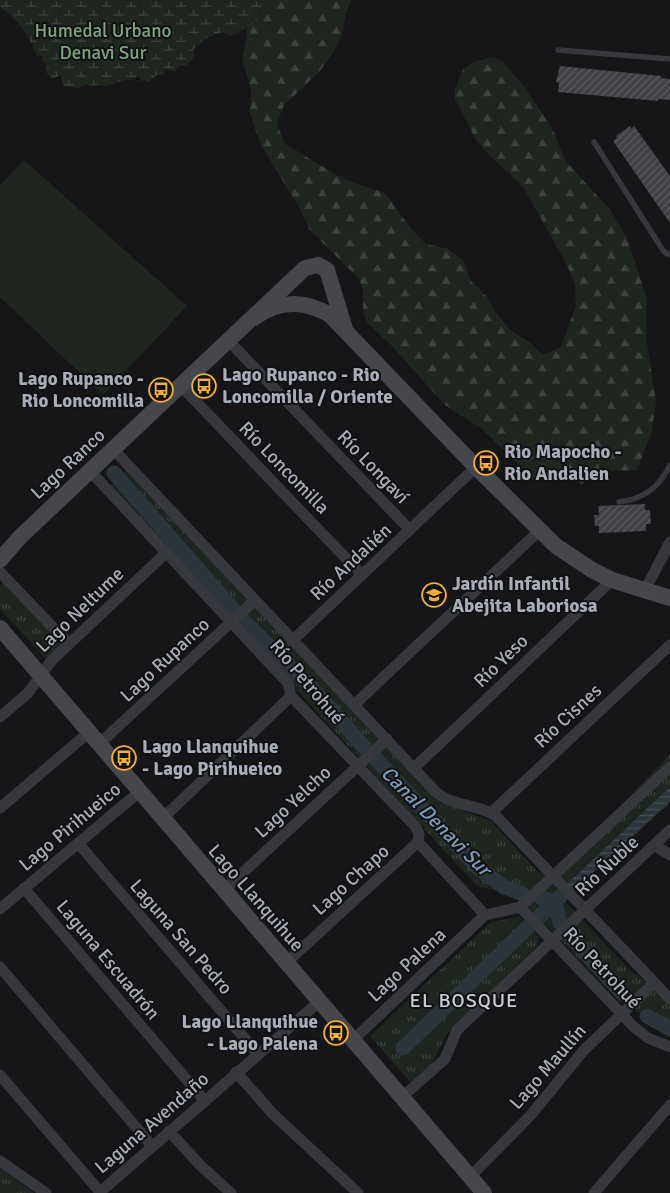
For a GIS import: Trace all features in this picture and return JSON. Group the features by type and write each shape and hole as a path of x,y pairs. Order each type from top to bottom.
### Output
{"street":[{"path":"254,318 299,273 309,266 318,265 330,275 345,329"},
{"path":"254,318 271,307 301,304 320,310 345,329 539,531 574,559 612,580 644,592 670,598"},
{"name":"Lago Ranco","path":"0,560 20,537 254,318"},
{"name":"Río Longaví","path":"229,341 410,530"},
{"name":"Río Loncomilla","path":"181,386 362,575"},
{"name":"Río Petrohué","path":"113,449 441,797 491,812 670,999"},
{"name":"Río Andalién","path":"293,640 476,467"},
{"name":"Río Petrohué","path":"90,471 288,683 291,696 415,826 419,834 418,842 485,915"},
{"path":"354,705 539,531"},
{"path":"644,592 670,542"},
{"name":"Lago Neltume","path":"0,717 28,693 48,664 166,553"},
{"path":"0,572 69,644"},
{"name":"Río Yeso","path":"414,768 612,580"},
{"name":"Lago Rupanco","path":"0,808 93,739 255,600"},
{"name":"Lago Llanquihue","path":"0,628 93,739 484,1193"},
{"name":"Río Cisnes","path":"491,812 670,644"},
{"path":"162,819 291,696"},
{"name":"Lago Yelcho","path":"224,891 387,739"},
{"name":"Río Ñuble","path":"520,907 670,767"},
{"name":"Lago Pirihueico","path":"0,909 139,792"},
{"name":"Río Ñuble","path":"402,1097 445,1059 457,1030 553,942 670,830"},
{"name":"Lago Chapo","path":"286,963 418,842"},
{"name":"Laguna San Pedro","path":"78,843 258,1054"},
{"path":"654,845 670,854"},
{"name":"Laguna Escuadrón","path":"24,888 204,1100"},
{"path":"485,915 520,907"},
{"name":"Río Petrohué","path":"520,907 641,1033 670,1047"},
{"name":"Lago Palena","path":"352,1040 485,915"},
{"path":"0,967 152,1146"},
{"name":"Lago Maullín","path":"470,1177 530,1116 584,1050 654,983"},
{"name":"Laguna Avendaño","path":"100,1193 236,1072 320,1001"},
{"path":"236,1072 278,1120 358,1193"},
{"path":"0,1075 100,1193"},
{"path":"594,1193 670,1105"},
{"path":"169,1131 200,1166 231,1193"},
{"path":"0,1161 46,1193"}],"lane":[{"path":"558,50 670,59"},
{"path":"594,142 664,252 670,255"},
{"path":"618,502 636,500 647,493 663,476 670,465"}],"green space":[{"name":"Humedal Urbano Denavi Sur","path":"0,0 267,0 264,16 234,35 230,36 223,32 205,39 193,50 194,58 186,66 180,65 175,71 165,70 163,75 157,75 148,82 145,80 140,81 139,76 130,81 126,80 107,86 85,85 78,88 63,86 61,75 52,79 46,72 47,65 42,61 42,55 37,56 23,29 0,7"},
{"path":"267,0 351,0 346,13 342,35 333,53 320,71 284,105 277,123 284,143 343,179 385,193 411,229 426,244 448,249 463,260 471,281 487,297 496,313 511,331 528,341 543,355 561,347 576,306 575,285 567,265 523,187 476,140 455,99 455,89 463,69 472,63 491,57 502,61 524,86 553,130 565,160 611,211 627,238 647,299 646,338 656,401 652,431 637,470 613,471 600,467 582,484 563,473 545,467 534,480 482,429 445,405 391,345 367,323 363,312 363,289 359,279 309,229 300,209 261,145 250,114 251,90 242,58 247,37 246,26 264,16"},
{"path":"24,160 187,306 103,395 0,297 0,185"},
{"path":"126,471 440,802 491,821 538,872 553,877 670,754 670,803 564,900 631,971 670,1000 670,1031 619,1001 505,882 495,890 477,886 109,486"},
{"path":"3,580 61,641 61,646 47,660 0,609 0,588"},
{"path":"520,917 539,936 537,946 447,1034 431,1065 410,1082 370,1036 491,922"},
{"path":"0,1168 34,1193 0,1193"}],"shaded area":[{"path":"670,787 670,801 573,891 567,884"}],"building":[{"path":"560,66 661,76 661,78 670,79 670,100 658,99 658,101 558,92 559,83 556,82"},
{"path":"630,126 631,129 634,126 670,176 670,223 613,141 617,138 616,136"},
{"path":"645,504 645,510 650,510 651,524 646,524 646,531 599,533 599,526 595,526 594,515 599,515 598,506"}],"waterway":[{"name":"Canal Denavi Sur","path":"114,473 233,609"},
{"name":"Canal Denavi Sur","path":"245,622 313,689 365,748"},
{"name":"Canal Denavi Sur","path":"376,759 477,867 504,887 523,894"},
{"path":"539,917 561,896"},
{"name":"Canal Denavi Sur","path":"541,898 555,902 560,923"},
{"path":"403,1048 529,926"},
{"name":"Canal Denavi Sur","path":"571,937 622,993"},
{"name":"Canal Denavi Sur","path":"647,1016 670,1029"}],"place":[{"name":"Lago Rupanco - Rio Loncomilla / Oriente","path":"204,386"},
{"name":"Lago Rupanco - Rio Loncomilla","path":"161,390"},
{"name":"Rio Mapocho - Rio Andalien","path":"486,463"},
{"name":"Jardín Infantil Abejita Laboriosa","path":"434,595"},
{"name":"Lago Llanquihue - Lago Pirihueico","path":"124,758"},
{"name":"Lago Llanquihue - Lago Palena","path":"336,1033"}],"district":[{"name":"EL BOSQUE","path":"464,1000"}]}
